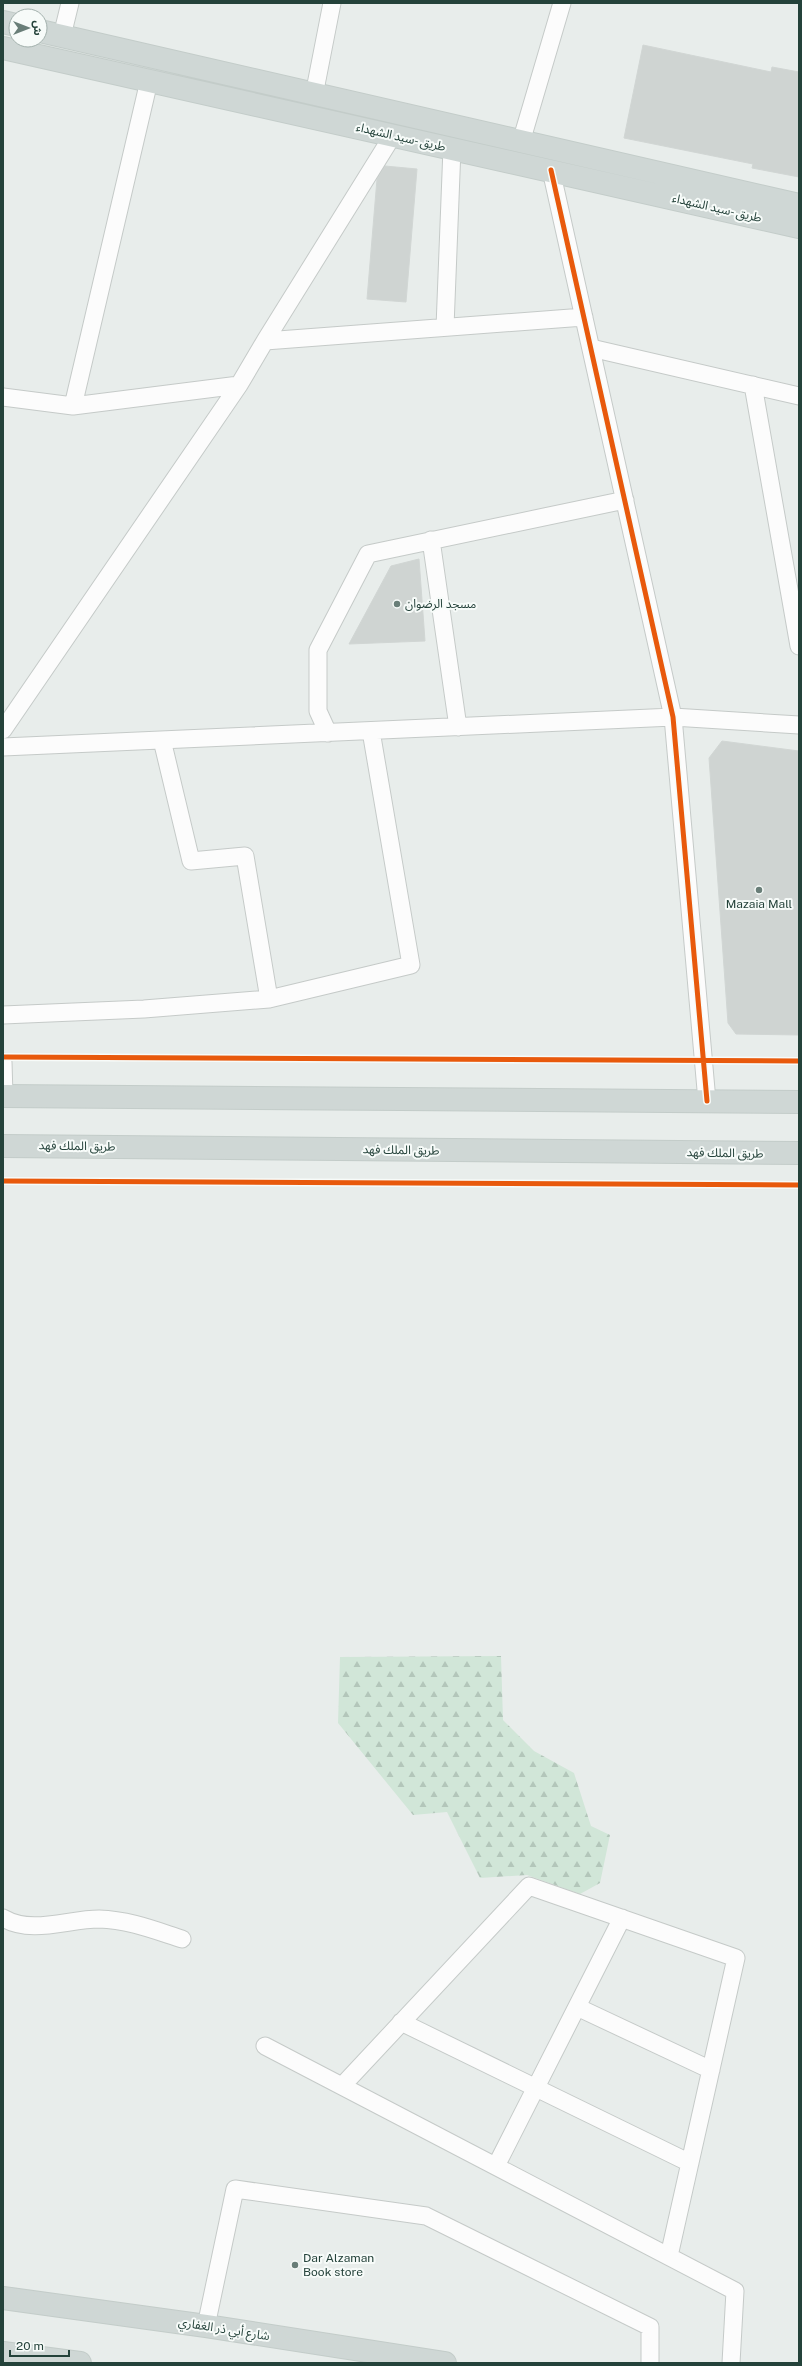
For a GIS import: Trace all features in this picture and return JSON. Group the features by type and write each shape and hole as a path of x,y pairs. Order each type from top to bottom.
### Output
{"main road":[{"name":"طريق -سيد الشهداء","path":"48,33 799,205"},
{"name":"طريق -سيد الشهداء","path":"3,48 551,170 799,227"},
{"path":"4,1096 707,1101 799,1100"},
{"name":"طريق الملك فهد","path":"3,1146 799,1154"},
{"name":"شارع أبي ذر الغفاري","path":"3,2298 206,2326 445,2363"},
{"path":"3,2353 80,2363"}],"street":[{"path":"62,36 70,3"},
{"path":"314,94 332,3"},
{"path":"521,142 562,3"},
{"path":"74,406 149,80"},
{"path":"3,730 239,385 393,135"},
{"path":"445,327 452,148"},
{"path":"551,170 673,718 707,1101"},
{"path":"265,341 584,317"},
{"path":"591,348 799,396"},
{"path":"3,397 74,406 239,385"},
{"path":"753,385 799,646"},
{"path":"328,733 318,711 318,650 368,554 624,500"},
{"path":"431,540 458,727"},
{"path":"3,747 673,718 799,725"},
{"path":"3,1015 144,1009 269,999 411,965 371,731"},
{"path":"162,740 191,860 245,856 269,999"},
{"path":"3,1062 4,1096"},
{"path":"342,2086 529,1886 736,1958 669,2256"},
{"path":"3,1918 14,1925 55,1925 98,1919 129,1921 182,1939"},
{"path":"496,2166 622,1918"},
{"path":"577,2007 711,2070"},
{"path":"401,2022 690,2163"},
{"path":"265,2046 735,2291 730,2363"},
{"path":"206,2326 235,2189 426,2216 650,2327 650,2363"}],"green space":[{"path":"501,1656 503,1720 534,1751 574,1773 591,1826 610,1835 600,1883 580,1894 527,1875 480,1878 447,1812 413,1815 338,1723 340,1657"}],"building":[{"path":"643,45 771,72 772,67 799,72 799,177 752,168 753,164 624,138"},
{"path":"385,166 417,169 406,302 367,299 377,179"},
{"name":"مسجد الرضوان","path":"419,559 425,641 349,644 391,566"},
{"name":"Mazaia Mall","path":"722,741 799,751 799,1035 736,1034 728,1023 709,758"}],"cycle path":[{"path":"551,170 673,717 707,1101"},
{"path":"3,1057 799,1061"},
{"path":"3,1181 799,1185"}],"place":[{"name":"مسجد الرضوان","path":"397,604"},
{"name":"Mazaia Mall","path":"759,890"},
{"name":"Dar Alzaman Book store","path":"295,2265"}]}
